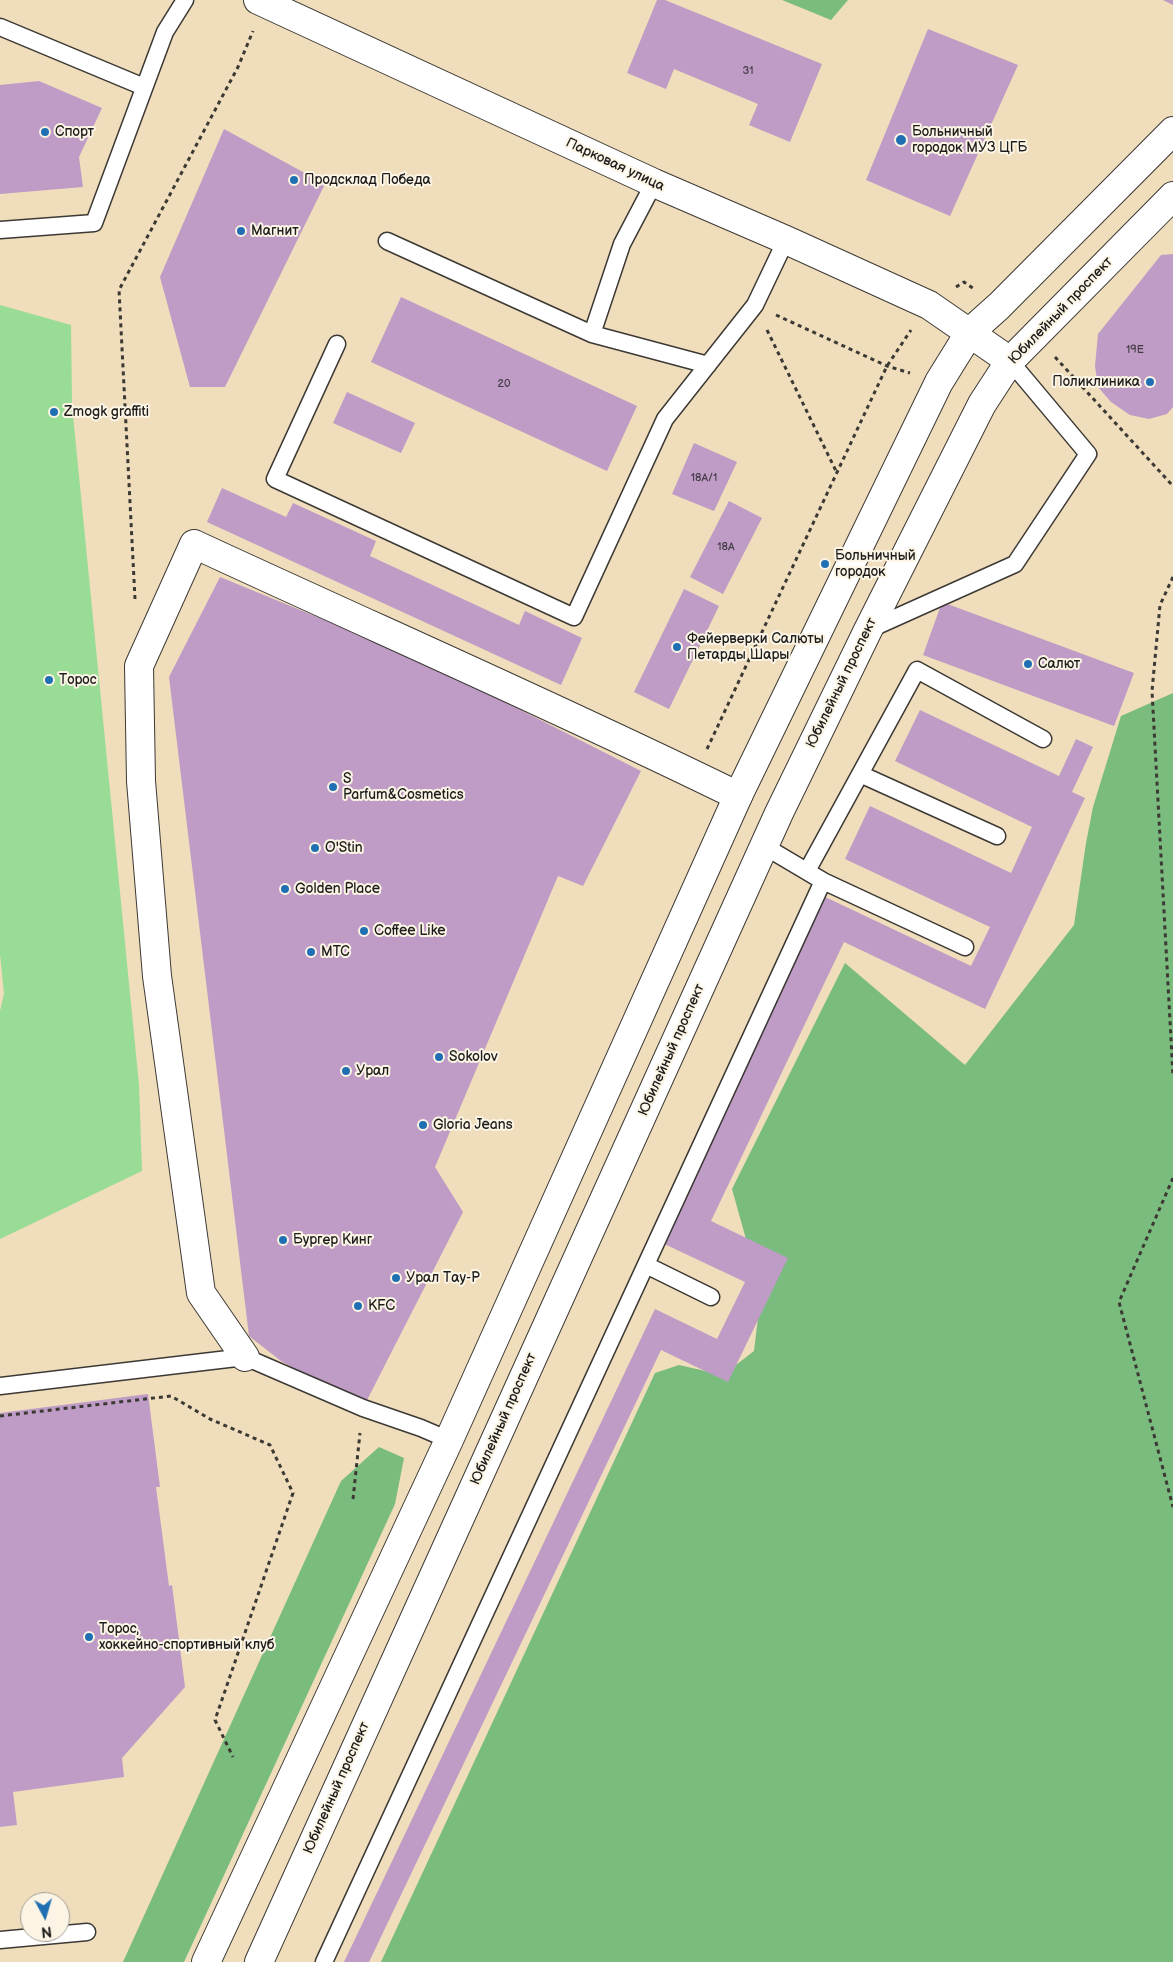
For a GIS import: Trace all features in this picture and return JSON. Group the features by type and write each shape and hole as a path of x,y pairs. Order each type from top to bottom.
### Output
{"main road":[{"name":"Парковая улица","path":"261,1 654,183 929,305 1010,361"},
{"path":"206,1962 449,1440 738,796 939,382 970,332 999,306 1173,131"},
{"name":"Юбилейный проспект","path":"259,1962 764,846 868,630 982,404 1010,361 1173,197"},
{"path":"245,1357 201,1293 157,976 141,781 139,666 194,544 738,796"}],"lane":[{"path":"0,230 94,223 165,32 185,0"},
{"path":"0,27 144,87"},
{"path":"592,334 622,244 654,183"},
{"path":"337,344 275,480 574,617 665,419 755,305 786,240"},
{"path":"387,242 592,334 708,365"},
{"path":"868,630 1015,564 1088,454 1010,361"},
{"path":"806,871 917,670 1043,739"},
{"path":"860,774 997,836"},
{"path":"764,846 823,881 965,946"},
{"path":"324,1962 823,881"},
{"path":"646,1265 712,1297"},
{"path":"0,1386 245,1357 363,1408 449,1440"},
{"path":"0,1940 87,1932"}],"path":[{"path":"136,606 119,290 238,67 261,1"},
{"path":"696,775 887,366 929,305 964,282"},
{"path":"755,305 887,366 939,382"},
{"path":"755,305 837,472"},
{"path":"1035,336 1173,486"},
{"path":"1173,577 1160,604 1152,691 1173,1076"},
{"path":"1173,1178 1119,1302 1173,1507"},
{"path":"0,1416 171,1396 210,1419 270,1445 293,1493 215,1720 233,1757"},
{"path":"353,1499 363,1408"}],"green space":[{"path":"782,0 848,0 831,20"},
{"name":"Торос","path":"0,305 71,325 72,405 139,1085 142,1171 0,1239 0,1011 4,994 0,954"},
{"path":"1173,693 1173,1962 381,1962 655,1373 679,1365 723,1375 754,1351 761,1293 732,1189 845,963 965,1065 1074,925 1093,807 1121,716"},
{"path":"379,1447 404,1458 395,1504 184,1962 123,1962 341,1481"}],"building":[{"path":"657,0 665,0 822,64 790,142 749,125 758,104 674,69 666,89 627,73"},
{"path":"1163,0 1173,0 1173,5"},
{"path":"928,29 1018,65 950,216 866,180"},
{"name":"Спорт","path":"39,81 102,108 79,157 83,187 0,194 0,85"},
{"name":"Магнит","path":"224,129 325,184 225,387 190,387 160,277"},
{"path":"1173,254 1173,407 1167,414 1149,419 1130,415 1111,402 1098,387 1095,366 1098,334 1161,255"},
{"path":"401,297 637,406 607,471 371,362"},
{"path":"347,392 415,423 401,453 333,423"},
{"path":"694,443 737,462 714,511 672,494"},
{"path":"222,488 286,517 293,503 376,541 370,556 519,625 525,611 582,638 561,685 207,522"},
{"path":"729,501 762,518 723,594 690,577"},
{"name":"Урал","path":"220,577 422,660 641,771 583,886 558,876 435,1167 463,1212 363,1408 281,1361 249,1336 169,677"},
{"path":"684,589 719,606 669,709 634,692"},
{"name":"Салют","path":"942,602 1134,673 1114,726 923,655"},
{"path":"920,710 1059,776 1076,739 1093,747 1072,792 1085,798 985,1009 844,942 711,1221 788,1258 728,1382 661,1350 369,1962 344,1962 655,1309 717,1339 745,1282 658,1241 823,896 971,966 990,927 845,859 870,806 1011,873 1032,827 895,761"},
{"name":"Торос, хоккейно-спортивный клуб","path":"148,1394 160,1487 156,1487 169,1586 172,1585 185,1687 122,1758 124,1777 13,1792 17,1825 0,1827 0,1413"}],"place":[{"name":"Спорт","path":"45,132"},
{"name":"Больничный городок МУЗ ЦГБ","path":"901,140"},
{"name":"Продсклад Победа","path":"294,180"},
{"name":"Магнит","path":"241,231"},
{"name":"Поликлиника","path":"1150,382"},
{"name":"Zmogk graffiti","path":"54,412"},
{"name":"Больничный городок","path":"825,564"},
{"name":"Фейерверки Салюты Петарды Шары","path":"677,647"},
{"name":"Салют","path":"1028,664"},
{"name":"Торос","path":"49,680"},
{"name":"S Parfum&Cosmetics","path":"333,787"},
{"name":"O'Stin","path":"315,848"},
{"name":"Golden Place","path":"285,889"},
{"name":"Coffee Like","path":"364,931"},
{"name":"МТС","path":"311,952"},
{"name":"Sokolov","path":"439,1057"},
{"name":"Урал","path":"346,1071"},
{"name":"Gloria Jeans","path":"423,1125"},
{"name":"Бургер Кинг","path":"283,1240"},
{"name":"Урал Тау-Р","path":"396,1278"},
{"name":"KFC","path":"358,1306"},
{"name":"Торос, хоккейно-спортивный клуб","path":"89,1637"}]}
